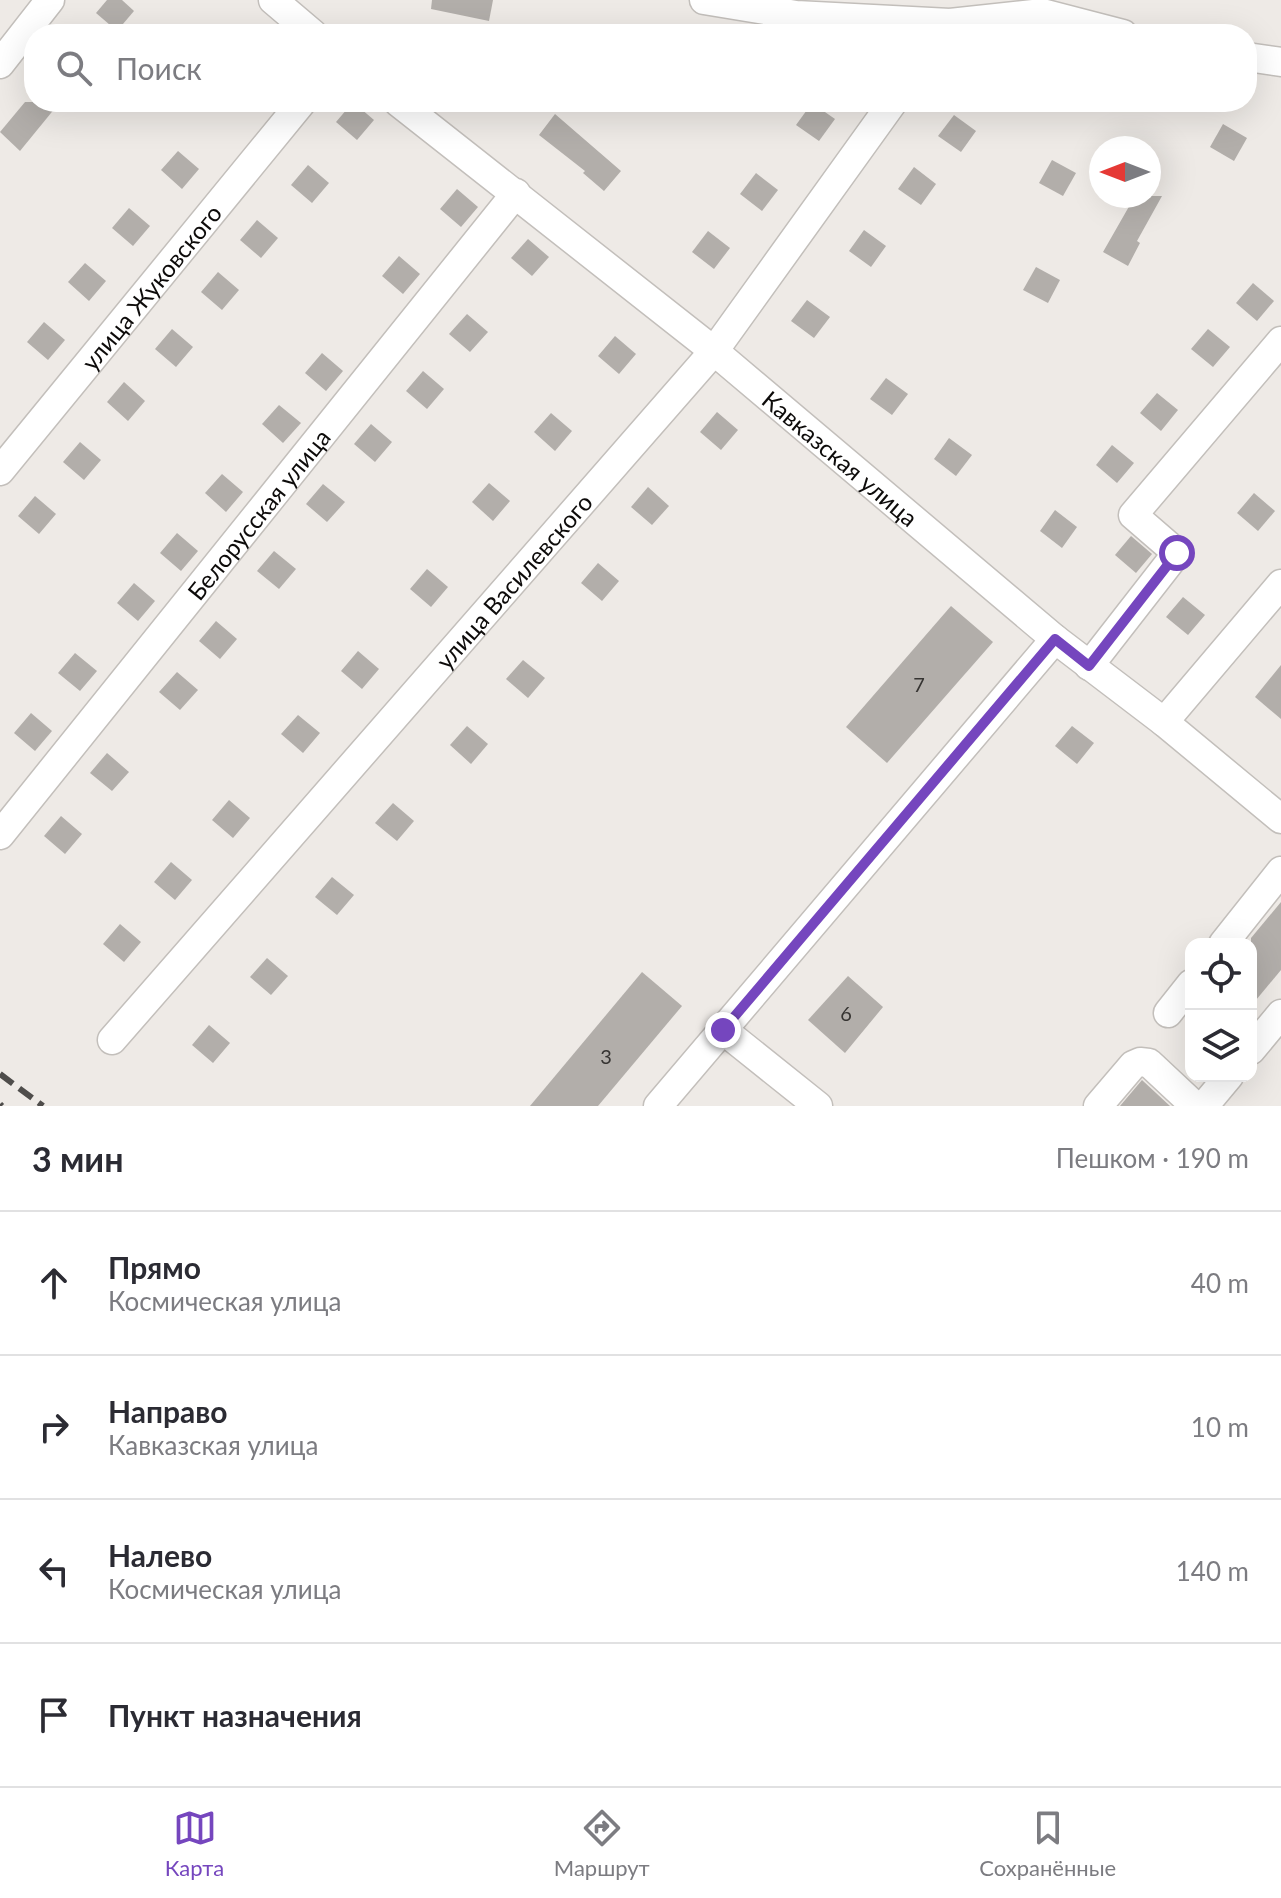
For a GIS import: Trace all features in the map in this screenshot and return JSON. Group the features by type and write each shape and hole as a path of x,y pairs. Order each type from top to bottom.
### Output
{"street":[{"path":"31,24 50,0"},
{"path":"273,0 301,24"},
{"path":"704,0 796,15 900,24"},
{"path":"972,24 1042,13 1084,24"},
{"path":"0,64 24,33"},
{"path":"1257,58 1281,62"},
{"name":"улица Жуковского","path":"0,471 294,112"},
{"name":"Кавказская улица","path":"411,112 714,351 1055,639 1164,722 1281,819"},
{"name":"улица Василевского","path":"112,1040 714,351 886,112"},
{"name":"Белорусская улица","path":"0,835 516,193"},
{"path":"1089,666 1177,553 1133,515 1281,341"},
{"path":"1164,722 1281,584"},
{"path":"658,1106 1055,639"},
{"path":"1228,938 1281,871"},
{"path":"1168,1013 1185,992"},
{"path":"1257,1043 1281,1014"},
{"path":"723,1030 818,1106"},
{"path":"1098,1106 1133,1065 1140,1062 1149,1063 1195,1106"},
{"path":"1204,1106 1224,1082"}],"building":[{"path":"107,0 122,0 134,11 123,24 109,24 96,13"},
{"path":"432,0 493,0 489,21 431,9"},
{"path":"24,103 24,112 52,112 20,151 0,132"},
{"path":"344,112 365,112 374,120 357,140 336,122"},
{"path":"805,112 825,112 835,119 819,141 796,125"},
{"path":"555,114 621,171 604,191 583,173 585,171 539,135"},
{"path":"954,115 976,131 961,152 938,136"},
{"path":"1223,124 1247,138 1234,161 1210,147"},
{"path":"178,151 199,169 182,189 161,170"},
{"path":"1052,160 1076,173 1063,196 1039,183"},
{"path":"308,165 329,183 312,203 291,185"},
{"path":"914,167 936,184 921,205 898,189"},
{"path":"756,173 778,190 762,211 740,194"},
{"path":"457,189 478,207 461,227 440,209"},
{"path":"129,208 150,226 133,246 112,228"},
{"path":"1128,208 1155,208 1137,241 1140,243 1128,266 1103,252"},
{"path":"257,220 278,238 261,258 240,240"},
{"path":"864,230 886,246 871,267 849,251"},
{"path":"708,231 730,248 714,269 692,252"},
{"path":"528,239 549,257 532,276 511,258"},
{"path":"399,256 420,274 403,294 382,276"},
{"path":"85,263 106,281 89,301 68,282"},
{"path":"1036,267 1060,280 1048,303 1023,290"},
{"path":"218,272 239,290 222,310 201,292"},
{"path":"1253,283 1274,301 1257,321 1236,303"},
{"path":"807,300 830,317 814,338 791,321"},
{"path":"467,314 488,332 470,352 449,334"},
{"path":"44,322 65,340 48,360 27,342"},
{"path":"172,329 193,347 176,367 155,349"},
{"path":"1208,329 1230,347 1213,367 1191,349"},
{"path":"615,336 636,354 619,374 598,356"},
{"path":"322,353 343,371 326,391 305,373"},
{"path":"423,371 444,389 427,409 406,391"},
{"path":"886,378 908,394 892,415 870,399"},
{"path":"124,382 145,401 128,421 107,402"},
{"path":"1157,393 1178,410 1161,431 1140,413"},
{"path":"279,405 301,423 283,443 262,424"},
{"path":"717,412 738,430 721,450 700,432"},
{"path":"551,413 572,431 555,451 534,432"},
{"path":"371,424 392,442 375,462 354,444"},
{"path":"949,438 972,455 956,476 934,459"},
{"path":"80,442 101,460 84,480 63,462"},
{"path":"1112,445 1134,463 1117,483 1096,465"},
{"path":"222,474 243,492 226,512 205,493"},
{"path":"489,483 510,501 493,521 472,502"},
{"path":"323,484 345,502 327,522 306,504"},
{"path":"648,487 669,506 652,525 631,507"},
{"path":"1254,493 1275,511 1258,531 1237,513"},
{"path":"35,496 56,514 39,534 18,516"},
{"path":"1055,510 1077,527 1062,548 1040,531"},
{"path":"177,533 198,551 181,571 160,553"},
{"path":"1131,536 1152,554 1136,573 1115,555"},
{"path":"274,551 296,569 279,589 257,571"},
{"path":"598,563 619,581 602,601 581,583"},
{"path":"427,569 448,587 431,607 410,589"},
{"path":"134,583 155,601 138,621 117,603"},
{"path":"1183,597 1205,615 1188,635 1166,617"},
{"path":"951,606 993,642 887,763 846,727"},
{"path":"216,621 237,639 220,659 199,641"},
{"path":"358,651 379,669 362,689 341,671"},
{"path":"75,653 97,671 80,691 58,673"},
{"path":"523,660 545,678 528,698 506,679"},
{"path":"1281,665 1281,719 1255,697"},
{"path":"177,672 198,690 180,710 159,692"},
{"path":"31,713 52,731 35,751 14,733"},
{"path":"298,715 320,733 303,753 281,734"},
{"path":"467,726 488,744 471,764 450,745"},
{"path":"1072,726 1094,743 1077,764 1055,746"},
{"path":"107,753 129,772 112,791 90,773"},
{"path":"229,800 250,818 233,838 212,820"},
{"path":"393,803 414,821 397,841 375,823"},
{"path":"61,816 82,834 65,854 44,836"},
{"path":"171,862 192,880 175,900 154,882"},
{"path":"332,877 354,895 337,915 315,897"},
{"path":"1281,902 1281,970 1257,999 1257,938 1251,938"},
{"path":"120,924 141,942 124,962 103,944"},
{"path":"267,958 288,976 271,995 250,977"},
{"path":"642,972 682,1006 598,1106 530,1106"},
{"path":"848,976 883,1007 845,1053 808,1020"},
{"path":"209,1025 230,1043 213,1063 192,1045"},
{"path":"1142,1080 1170,1106 1120,1106"}],"railway":[{"path":"0,1074 43,1106"}],"route":[{"path":"723,1030 1055,639 1089,666 1177,553"}]}
